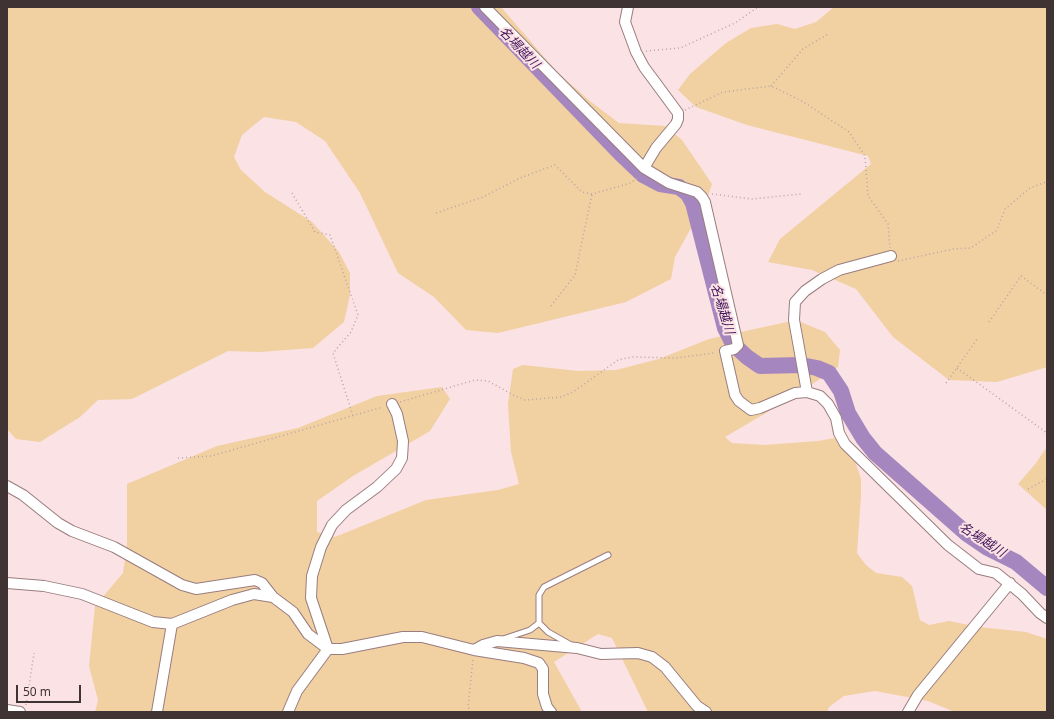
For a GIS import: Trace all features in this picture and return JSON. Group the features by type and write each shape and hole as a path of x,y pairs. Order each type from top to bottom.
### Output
{"street":[{"path":"485,7 642,172 697,192 702,196 705,202 738,345 729,350 735,395 744,407 752,410 760,408 795,393 807,392 820,396 828,404 836,418 839,433 845,444 948,545 979,569 996,573 1010,584 1040,614 1047,618"},
{"path":"628,7 624,22 636,52 644,67 678,113 676,124 656,148 642,172"},
{"path":"807,392 794,320 796,302 805,291 822,278 839,270 891,256"},
{"path":"328,649 311,598 312,576 321,547 332,525 346,510 377,488 396,469 402,458 403,441 397,414 392,404"},
{"path":"7,486 63,526 114,547 182,585 196,589 255,580 262,583 272,597 293,612 308,634 328,649 342,649 403,637 422,637 474,650 524,658 539,663 543,669 543,694 547,707 551,712"},
{"path":"7,583 44,586 82,594 153,622 172,624 232,600 254,594 272,597"},
{"path":"908,712 918,695 1010,584"},
{"path":"157,712 172,624"},
{"path":"474,650 483,645 497,642 577,648 601,654 638,653 652,657 665,667 697,706 706,712"},
{"path":"288,712 297,691 328,649"},
{"path":"7,710 20,712"}],"lane":[{"path":"577,648 548,632 539,623 539,595 544,587 608,555"},
{"path":"497,642 530,630 539,623"}],"path":[{"path":"636,52 680,48 735,23 758,7"},
{"path":"772,86 803,49 828,34"},
{"path":"678,113 723,92 772,86 802,101 849,132 865,156 868,196 888,224 891,256 896,262 953,249 971,248 997,230 1005,209 1030,188 1046,182"},
{"path":"436,214 483,197 520,178 555,165 582,192 592,194 631,183 642,172"},
{"path":"292,193 315,232 330,235 358,315 351,332 333,353 353,416"},
{"path":"551,306 575,275 592,194"},
{"path":"702,196 713,194 752,199 801,194"},
{"path":"989,322 1021,276 1047,295"},
{"path":"946,383 978,338"},
{"path":"178,458 211,456 475,380 488,381 525,400 561,397 573,392 618,360 632,357 676,358 729,350"},
{"path":"957,368 1047,433"},
{"path":"1028,489 1047,479"},
{"path":"471,712 468,707 474,650"},
{"path":"25,712 34,653"}],"shaded area":[{"path":"7,7 501,7 556,71 591,102 619,123 665,126 682,140 712,184 707,199 675,257 671,279 626,302 498,333 466,330 434,297 398,273 360,193 325,141 296,122 264,117 242,135 234,157 241,170 265,192 312,222 339,252 350,273 350,295 344,322 313,348 260,352 228,351 132,399 98,400 80,417 40,442 16,439 7,429"},
{"path":"834,7 1047,7 1047,367 997,382 949,380 893,337 856,289 812,270 768,262 780,239 871,164 868,156 747,125 696,107 678,90 690,74 726,43 751,28 777,24 795,29 816,22"},
{"path":"796,320 825,332 840,350 838,367 788,400 725,437 732,443 764,445 818,441 835,438 852,452 861,479 857,553 866,565 876,573 902,577 912,586 920,620 929,625 949,621 979,627 1026,632 1047,639 1047,712 955,712 928,701 875,691 844,696 829,707 827,712 648,712 612,638 598,634 554,662 582,712 95,712 98,700 89,666 95,606 123,573 127,545 127,484 217,446 298,428 377,396 442,387 450,399 430,431 353,476 317,501 317,532 335,537 426,500 498,490 519,484 511,452 508,404 513,369 523,365 578,371 616,370 659,359 709,339"},
{"path":"1047,447 1047,510 1018,484 1036,463"}],"waterway":[{"name":"名場越川","path":"479,7 643,175 660,184 679,187 688,194 693,203 725,328 733,344 747,357 760,366 801,365 817,368 829,373 841,391 848,413 863,438 875,453 967,534 986,547 1016,562 1047,588"}]}
